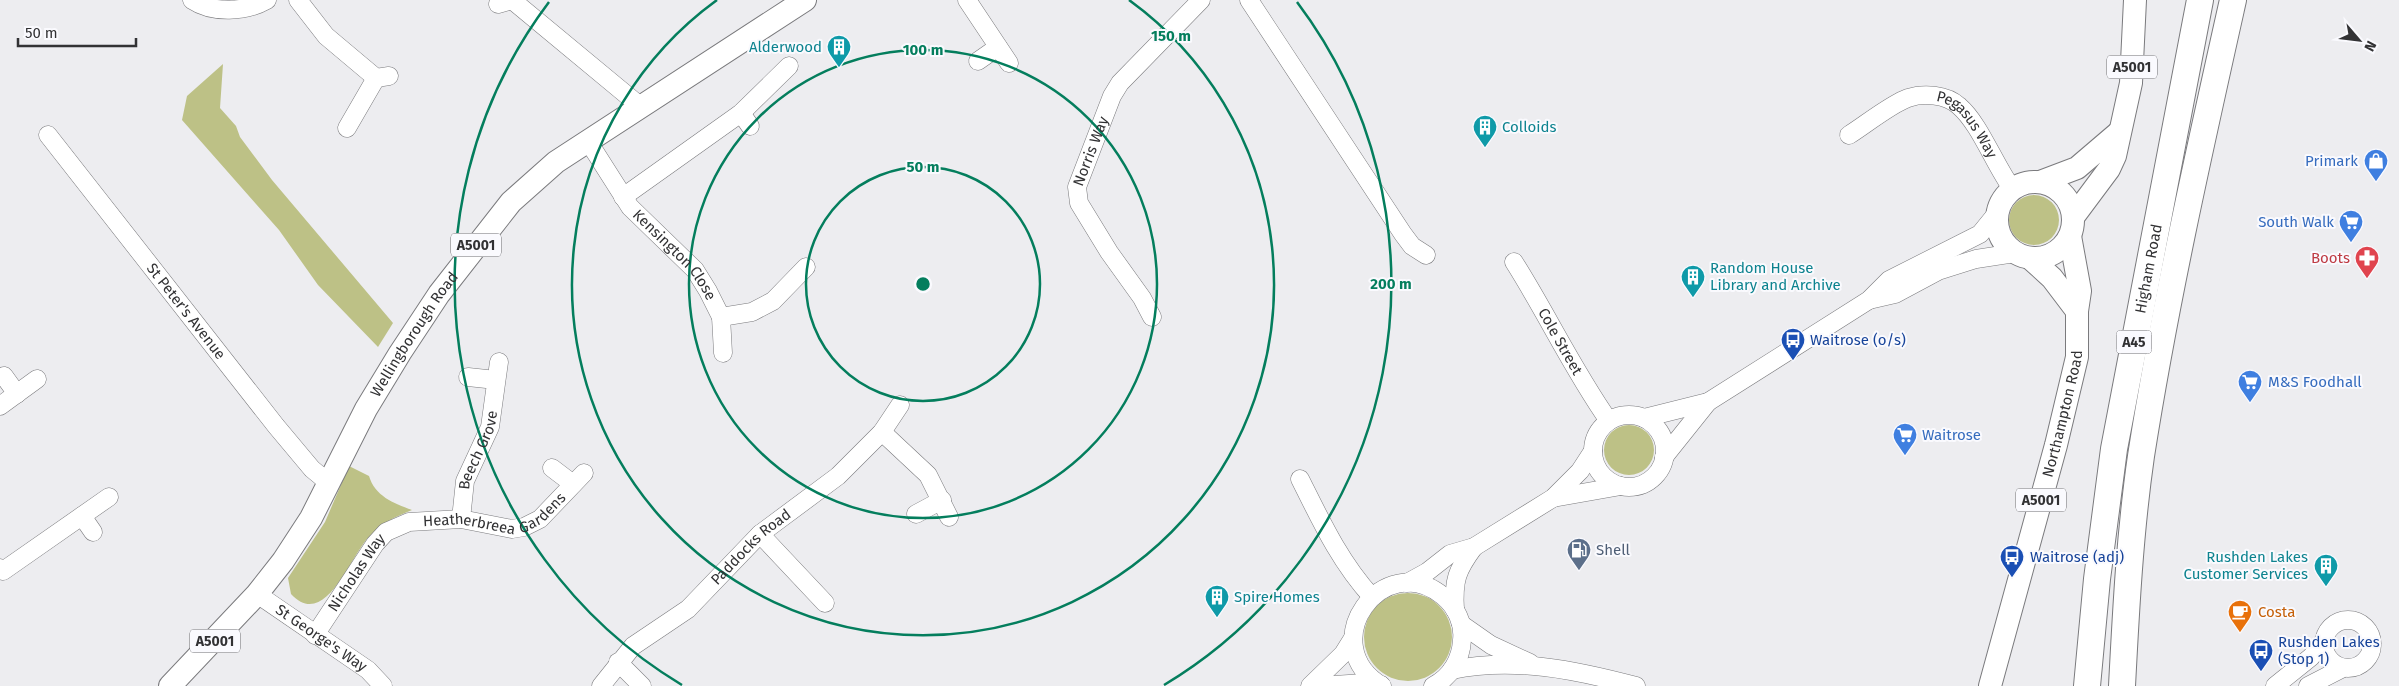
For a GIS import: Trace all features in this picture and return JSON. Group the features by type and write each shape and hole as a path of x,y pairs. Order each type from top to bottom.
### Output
{"highway":[{"name":"Higham Road","path":"2087,686 2097,579 2114,449 2200,0"},
{"name":"A45","path":"2122,686 2129,580 2141,457 2175,261 2233,0"}],"main road":[{"name":"Wellingborough Road","path":"170,686 257,594 296,542 329,483 366,409 400,353 439,294 490,227 530,184 556,162 805,0"},
{"name":"A5001","path":"2022,255 2044,258 2057,252 2109,169 2115,156 2118,133 2131,83 2135,0"},
{"path":"2077,311 2052,278 2005,244 1998,231 1997,214 2000,206 2013,190 2025,183 2040,182 2077,168 2118,133"},
{"name":"A5001","path":"2040,182 2054,187 2066,196 2072,226"},
{"name":"Northampton Road","path":"1990,686 2056,445 2075,366 2078,331 2077,311 2080,291 2072,226"}],"street":[{"path":"192,0 212,8 236,10 257,6 267,0"},
{"path":"298,0 326,36 383,77 347,128"},
{"path":"498,4 512,0 640,106"},
{"path":"967,0 1009,63"},
{"name":"Norris Way","path":"1152,318 1142,298 1109,252 1079,203 1077,187 1112,96 1120,84 1201,0"},
{"path":"1249,0 1403,234 1412,246 1426,256"},
{"path":"978,61 998,47"},
{"name":"Kensington Close","path":"623,197 745,120 789,66"},
{"name":"Pegasus Way","path":"1849,135 1906,99 1921,95 1949,100 1959,106 1971,122 2013,190"},
{"name":"St Peter's Avenue","path":"48,135 276,426 312,470 329,483"},
{"name":"Kensington Close","path":"588,141 630,207 695,270 708,290 720,317 723,353"},
{"path":"1553,498 1647,483 1658,471 1671,445 1708,402 1869,300 1888,280 1980,234 1997,214"},
{"path":"1869,300 1895,294 1938,271 1976,259 2022,255"},
{"name":"Cole Street","path":"1514,262 1542,306 1567,357 1609,421"},
{"name":"Kensington Close","path":"720,317 752,312 773,301 809,264"},
{"name":"Beech Grove","path":"461,518 465,481 490,428 499,362"},
{"path":"4,376 17,394"},
{"path":"468,376 496,380"},
{"path":"0,406 37,379"},
{"path":"1644,418 1708,402"},
{"name":"Paddocks Road","path":"601,686 618,662 645,637 688,609 760,534 838,476 882,432 900,405"},
{"path":"1621,486 1602,476 1596,466 1593,451 1594,439 1602,426 1609,421 1628,414 1644,418 1662,434 1664,457"},
{"path":"882,432 928,475 949,516"},
{"path":"1407,583 1427,572 1450,554 1474,546 1553,498 1580,470 1593,451"},
{"name":"Heatherbreea Gardens","path":"409,522 461,518 512,528 524,527 540,519 578,479 552,468"},
{"path":"1300,479 1328,536 1351,574 1372,597"},
{"path":"1,571 109,497"},
{"path":"916,514 942,500"},
{"path":"82,516 93,532"},
{"name":"Nicholas Way","path":"315,635 375,544 386,532 409,522"},
{"path":"760,534 825,603"},
{"path":"1433,686 1440,683 1452,670 1461,651 1463,634 1453,587 1459,567 1474,546"},
{"path":"1381,686 1372,680 1360,666 1353,646 1354,625 1363,606 1372,597 1392,585 1407,583 1422,584 1435,590 1449,601 1458,617 1491,645 1532,664 1636,686"},
{"name":"St George's Way","path":"257,594 368,670 383,686"},
{"path":"2275,686 2311,657 2323,642 2328,629 2341,620 2354,620 2367,628 2372,642 2369,656 2359,665 2343,668 2308,686"},
{"path":"1310,686 1343,654 1354,638"},
{"path":"2323,642 2329,660 2343,668"},
{"path":"618,662 642,686"},
{"path":"1452,670 1487,665 1532,664"},
{"path":"1319,686 1364,683 1381,686"}],"green space":[{"path":"223,64 220,108 236,126 240,137 272,180 393,323 378,347 318,285 279,230 182,120 187,96"},
{"path":"2039,195 2052,202 2058,210 2058,230 2052,238 2044,244 2029,245 2016,238 2010,230 2009,215 2016,202 2024,196"},
{"path":"1634,425 1647,432 1653,440 1653,460 1647,468 1639,474 1624,475 1611,468 1605,460 1604,445 1611,432 1619,426"},
{"path":"349,466 369,476 380,494 398,505 412,510 399,515 377,529 367,539 335,588 325,598 314,604 303,603 291,594 288,578 325,522"},
{"path":"1399,593 1417,593 1433,600 1445,612 1452,628 1452,646 1445,662 1433,674 1417,681 1399,681 1383,674 1371,662 1364,646 1364,628 1371,612 1383,600"}],"place":[{"name":"Alderwood","path":"839,68"},
{"name":"Colloids","path":"1485,148"},
{"name":"Primark","path":"2376,182"},
{"name":"South Walk","path":"2351,243"},
{"name":"Boots","path":"2367,279"},
{"name":"Random House Library and Archive","path":"1693,298"},
{"name":"Waitrose (o/s)","path":"1793,361"},
{"name":"M&S Foodhall","path":"2250,403"},
{"name":"Waitrose","path":"1905,456"},
{"name":"Shell","path":"1579,571"},
{"name":"Waitrose (adj)","path":"2012,578"},
{"name":"Rushden Lakes Customer Services","path":"2326,587"},
{"name":"Spire Homes","path":"1217,618"},
{"name":"Costa","path":"2240,633"},
{"name":"Rushden Lakes (Stop 1)","path":"2261,672"}]}
